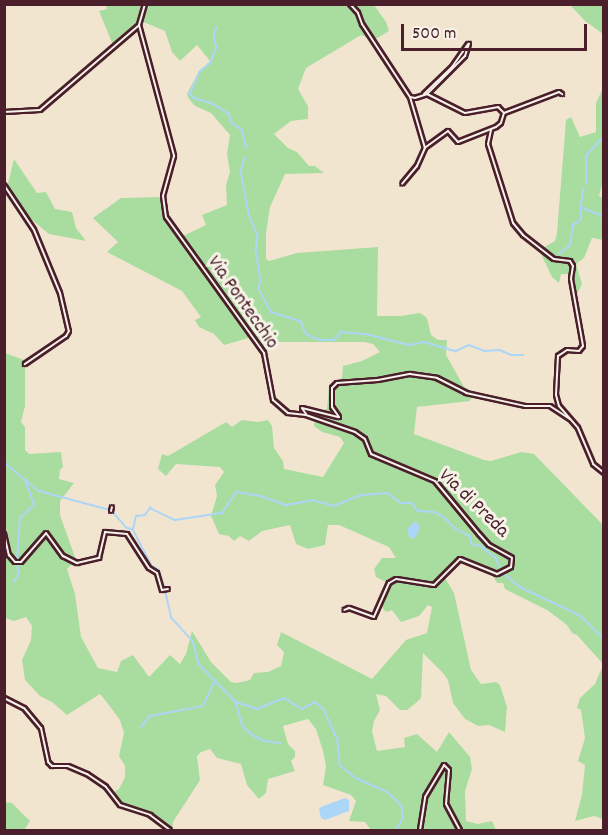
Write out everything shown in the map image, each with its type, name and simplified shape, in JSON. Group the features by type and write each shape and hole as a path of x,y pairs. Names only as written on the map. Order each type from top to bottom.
{"street":[{"path":"140,4 143,9"},
{"name":"Via Pontecchio","path":"145,4 139,25 173,147 172,167 163,196 168,224 264,353 273,400 288,412 306,415"},
{"path":"350,4 358,13 362,24 410,97 424,148"},
{"path":"4,112 40,110 139,25"},
{"path":"410,97 415,98 426,94 465,56 469,45 426,94"},
{"path":"504,113 559,92 562,94"},
{"path":"426,94 465,113 498,107 504,113"},
{"path":"402,184 417,166 424,148 448,131 458,142 491,130 501,123 504,113"},
{"path":"491,130 488,144 513,223 522,235 554,259 570,261 573,266 571,279 583,346 579,351 562,351 556,364 557,403 573,421 586,444 593,464 603,473"},
{"path":"4,185 34,230 60,292 69,331 66,336 25,364"},
{"name":"Via Pontecchio","path":"306,415 302,408 339,417 332,407 332,388 337,383 378,380 410,374 438,378 465,393 525,406 550,406 573,421"},
{"name":"Via di Preda","path":"306,415 355,432 365,439 371,454 435,481 484,540 510,555 511,567 502,572 491,573 465,559 460,560 434,585 401,578 389,583 374,617 349,608 344,610"},
{"path":"4,534 9,555 15,562 21,562 46,533 63,556 77,563 99,558 105,532 128,534 149,568 157,573 162,590 168,590"},
{"path":"4,698 24,708 41,728 48,762 52,766 68,766 87,774 105,787 120,805 150,815 170,831"},
{"path":"420,831 425,797 444,765 449,770 446,804 460,831"}],"green space":[{"path":"106,5 374,5 386,22 389,31 374,40 361,35 306,68 298,89 308,106 308,119 291,121 274,134 288,148 297,152 309,166 315,166 324,173 285,174 270,207 266,233 266,259 269,261 297,253 378,247 377,316 420,313 427,318 431,335 438,340 447,340 446,355 464,387 473,392 470,401 417,407 414,434 484,460 491,461 521,452 534,454 603,525 603,664 567,625 547,610 505,589 503,583 497,583 492,573 463,561 445,578 454,593 471,670 481,684 496,682 500,685 507,707 505,732 489,725 478,726 465,719 453,703 448,680 423,653 421,698 417,702 407,710 400,710 386,696 376,694 380,710 372,731 377,751 405,747 404,738 417,734 437,752 449,732 470,757 472,769 465,791 466,821 478,824 492,821 496,830 371,830 365,822 349,821 356,801 351,795 323,785 326,766 323,751 316,729 308,719 283,726 288,744 295,751 295,757 291,761 295,771 268,779 266,793 259,799 247,785 241,764 217,758 210,749 201,752 197,756 200,780 173,822 172,830 150,814 120,804 112,793 119,789 125,777 125,766 119,756 124,733 120,720 100,694 67,715 52,702 40,696 25,680 22,660 31,640 32,626 26,617 14,621 5,618 5,353 24,360 25,406 21,422 25,427 25,450 29,454 61,452 63,467 60,470 59,479 74,483 60,501 60,515 76,560 67,569 75,594 81,637 98,668 117,672 121,661 133,655 149,677 170,655 180,664 186,654 192,631 211,662 231,682 237,683 250,680 254,673 268,672 281,666 284,652 277,645 281,632 372,679 406,640 427,633 432,607 428,605 419,616 401,622 392,610 387,612 384,610 381,604 386,582 376,577 374,569 382,558 396,558 389,547 339,525 328,525 325,545 308,549 296,544 290,525 262,531 249,541 240,536 234,541 229,536 219,534 211,516 217,496 215,485 224,472 220,467 176,464 166,476 158,469 162,454 168,456 226,422 232,427 242,420 258,422 268,420 272,426 274,448 283,461 284,469 323,477 344,443 340,437 322,432 314,426 316,412 327,409 329,385 342,378 343,366 362,361 380,352 373,344 364,342 275,342 264,353 252,337 224,345 214,334 199,327 195,320 201,317 182,291 107,252 118,242 93,218 121,198 163,197 166,218 179,238 206,225 202,215 227,205 226,185 230,172 227,154 230,135 211,113 195,106 187,94 200,70 210,61 197,45 180,61 172,52 165,31 141,21 113,45 99,11 107,9"},
{"path":"570,5 603,5 603,34 585,21"},
{"path":"603,88 604,178 599,196 603,198 603,240 592,238 584,258 576,264 582,284 576,296 572,297 568,274 561,274 559,283 552,277 539,250 555,241 557,233 566,120 571,117 580,137 596,132 596,103"},
{"path":"14,159 37,193 46,192 55,209 72,212 76,228 86,241 49,234 25,214 8,184"},
{"path":"603,665 603,819 594,816 575,821 582,795 585,765 578,761 585,738 581,710 577,708 580,698 595,684"},
{"path":"5,802 12,803 30,821 24,830 5,830"}],"water":[{"path":"415,521 420,526 416,537 410,539 407,529"},
{"path":"345,798 349,800 349,811 325,820 321,818 319,809 321,807"}],"waterway":[{"path":"217,27 214,36 217,47 210,64 200,72 190,94 194,98 212,103 229,114 232,123 242,130 247,147"},
{"path":"586,184 586,156 604,136"},
{"path":"245,158 241,171 249,214 258,236 256,250 261,280 259,289 271,312 301,321 306,334 320,340 334,340 341,332 366,334 409,345 424,342 456,351 469,345 485,351 500,350 511,355 523,355"},
{"path":"584,188 581,207 604,217"},
{"path":"559,254 570,245 573,225 581,220 581,207"},
{"path":"4,462 39,491 110,510"},
{"path":"17,559 20,518 34,505 25,480"},
{"path":"133,529 136,516 145,515 150,508 175,520 222,513 236,492 261,496 286,505 313,500 334,506 361,495 388,493 401,503 412,503 418,511 435,512 446,519 456,529 470,536 472,544 481,546 496,558 503,573 520,587 581,616 604,639"},
{"path":"113,512 127,528 132,529"},
{"path":"133,529 152,566 159,570 165,587"},
{"path":"14,582 19,573 16,563"},
{"path":"166,593 172,618 193,641 199,664 236,702 257,709 284,698 302,709 315,702 324,709 338,741 340,765 356,778 389,793 402,806 403,819 397,830"},
{"path":"141,727 150,716 203,706 214,682"},
{"path":"236,702 243,726 251,734 264,741 281,743"}]}
